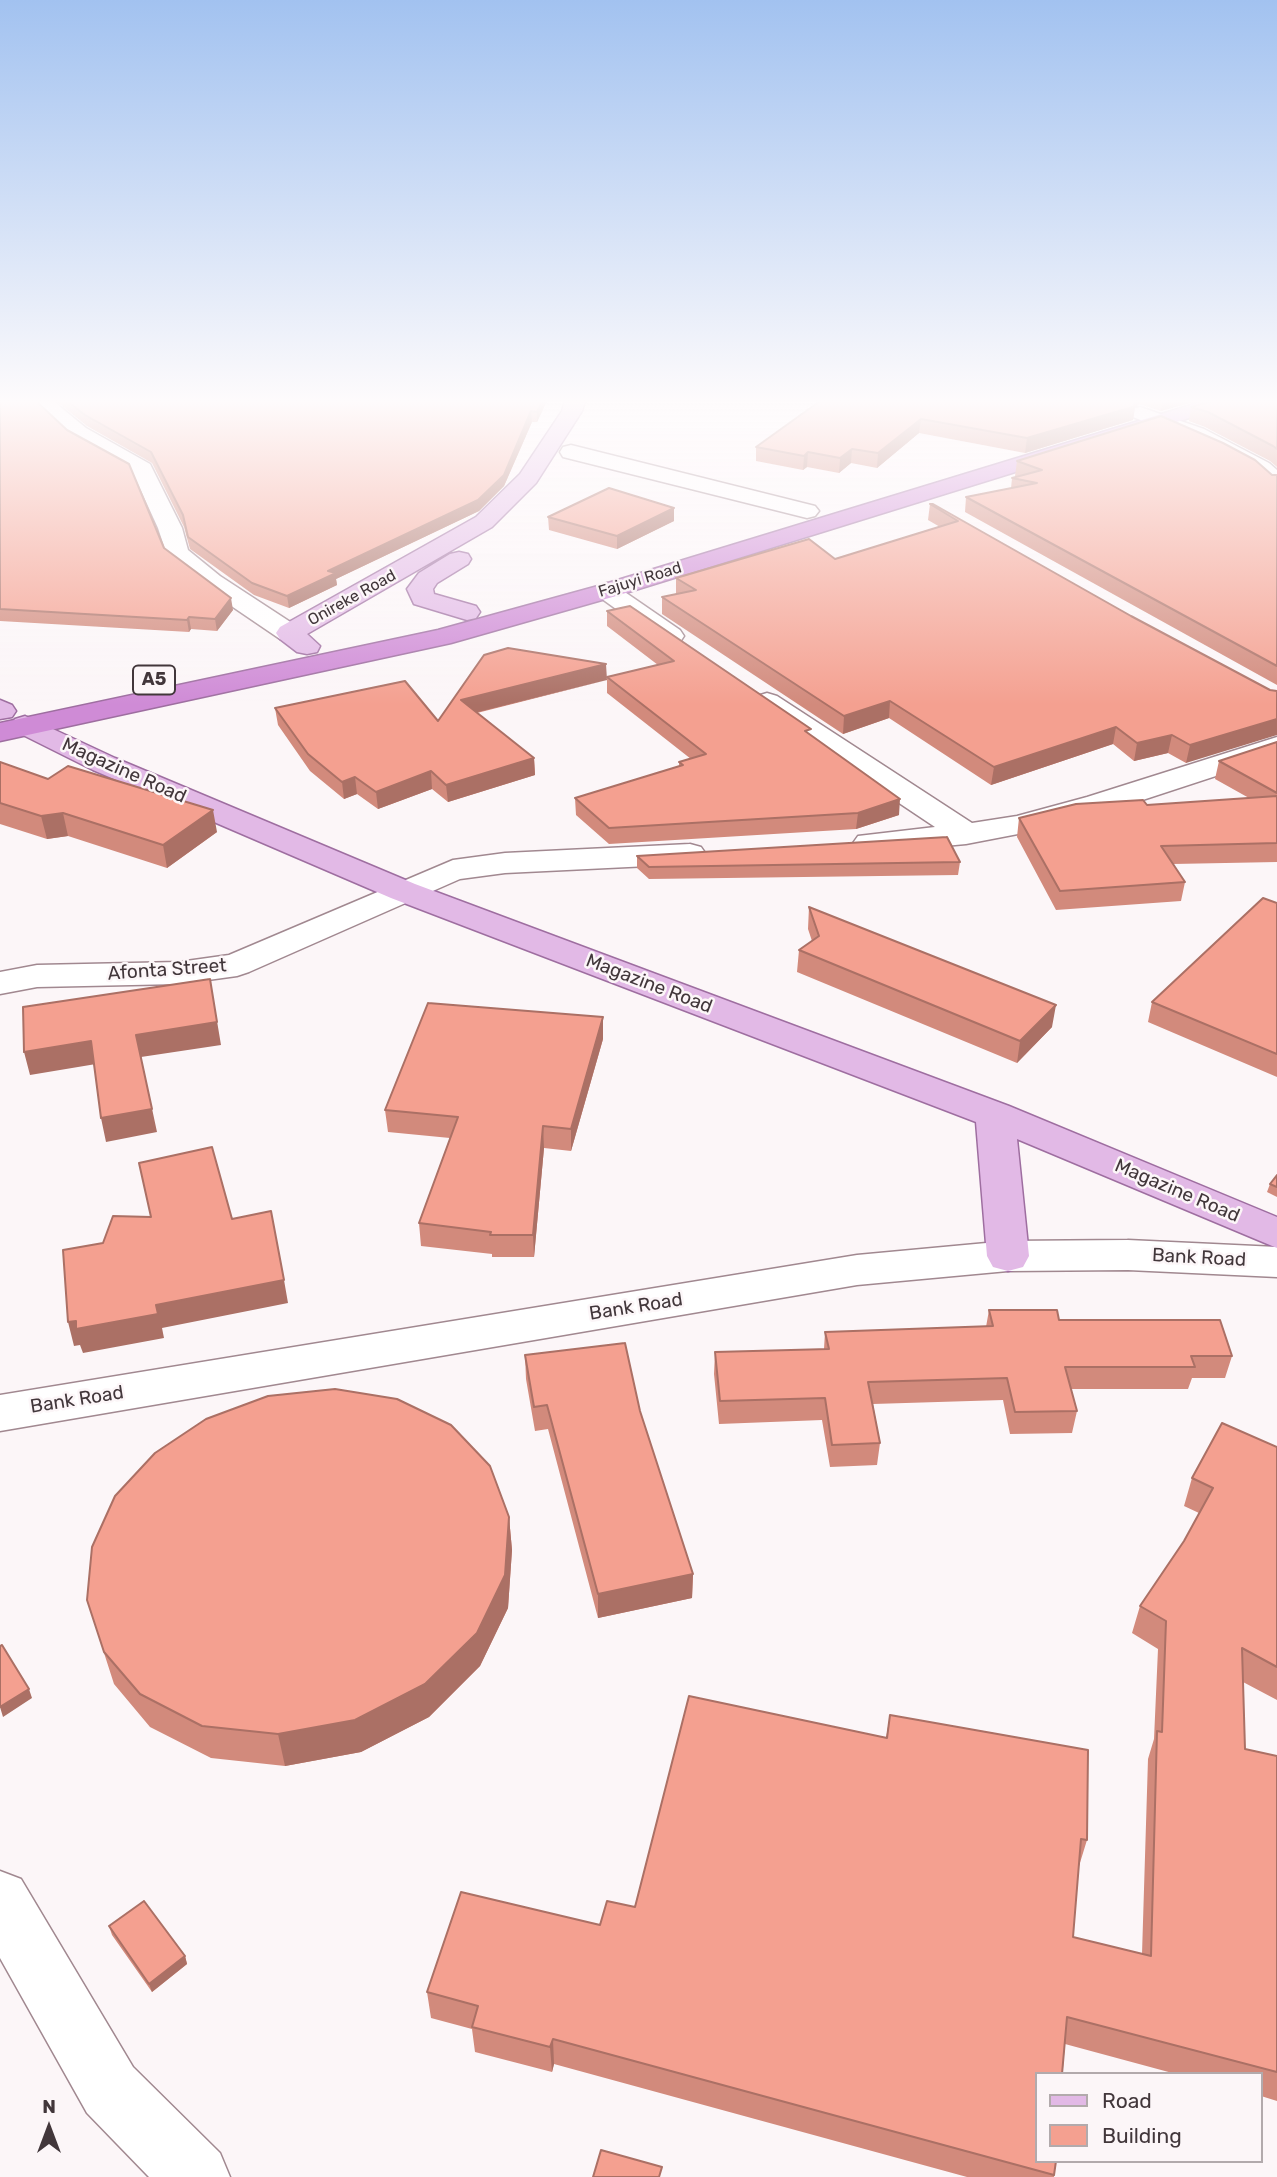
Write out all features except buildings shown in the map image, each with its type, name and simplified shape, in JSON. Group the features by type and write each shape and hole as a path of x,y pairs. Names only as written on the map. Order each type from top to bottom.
{"highway":[{"name":"Fajuyi Road","path":"296,649 520,601 840,503"},
{"name":"Fajuyi Road","path":"296,649 442,637 607,591 888,503"},
{"name":"A5","path":"5,718 202,690 296,649"}],"main road":[{"name":"Onireke Road","path":"296,649 484,522 503,503"},
{"name":"Onireke Road","path":"467,612 423,599 420,589 428,578 498,533 534,503"},
{"name":"Magazine Road","path":"5,718 104,764 403,891 995,1115 1277,1233"},
{"path":"995,1115 1008,1256"}],"street":[{"path":"158,503 170,527 177,553 296,649"},
{"path":"771,503 807,512"},
{"path":"925,503 945,514"},
{"path":"607,591 698,654"},
{"path":"744,686 966,834"},
{"path":"834,845 966,834 1018,825 1098,804 1277,746"},
{"name":"Afonta Street","path":"0,983 37,976 179,973 237,965 453,870 505,863 724,851"},
{"name":"Bank Road","path":"0,1413 857,1270 1008,1256 1129,1255 1277,1262"},
{"path":"0,1900 110,2090 195,2177"}]}
